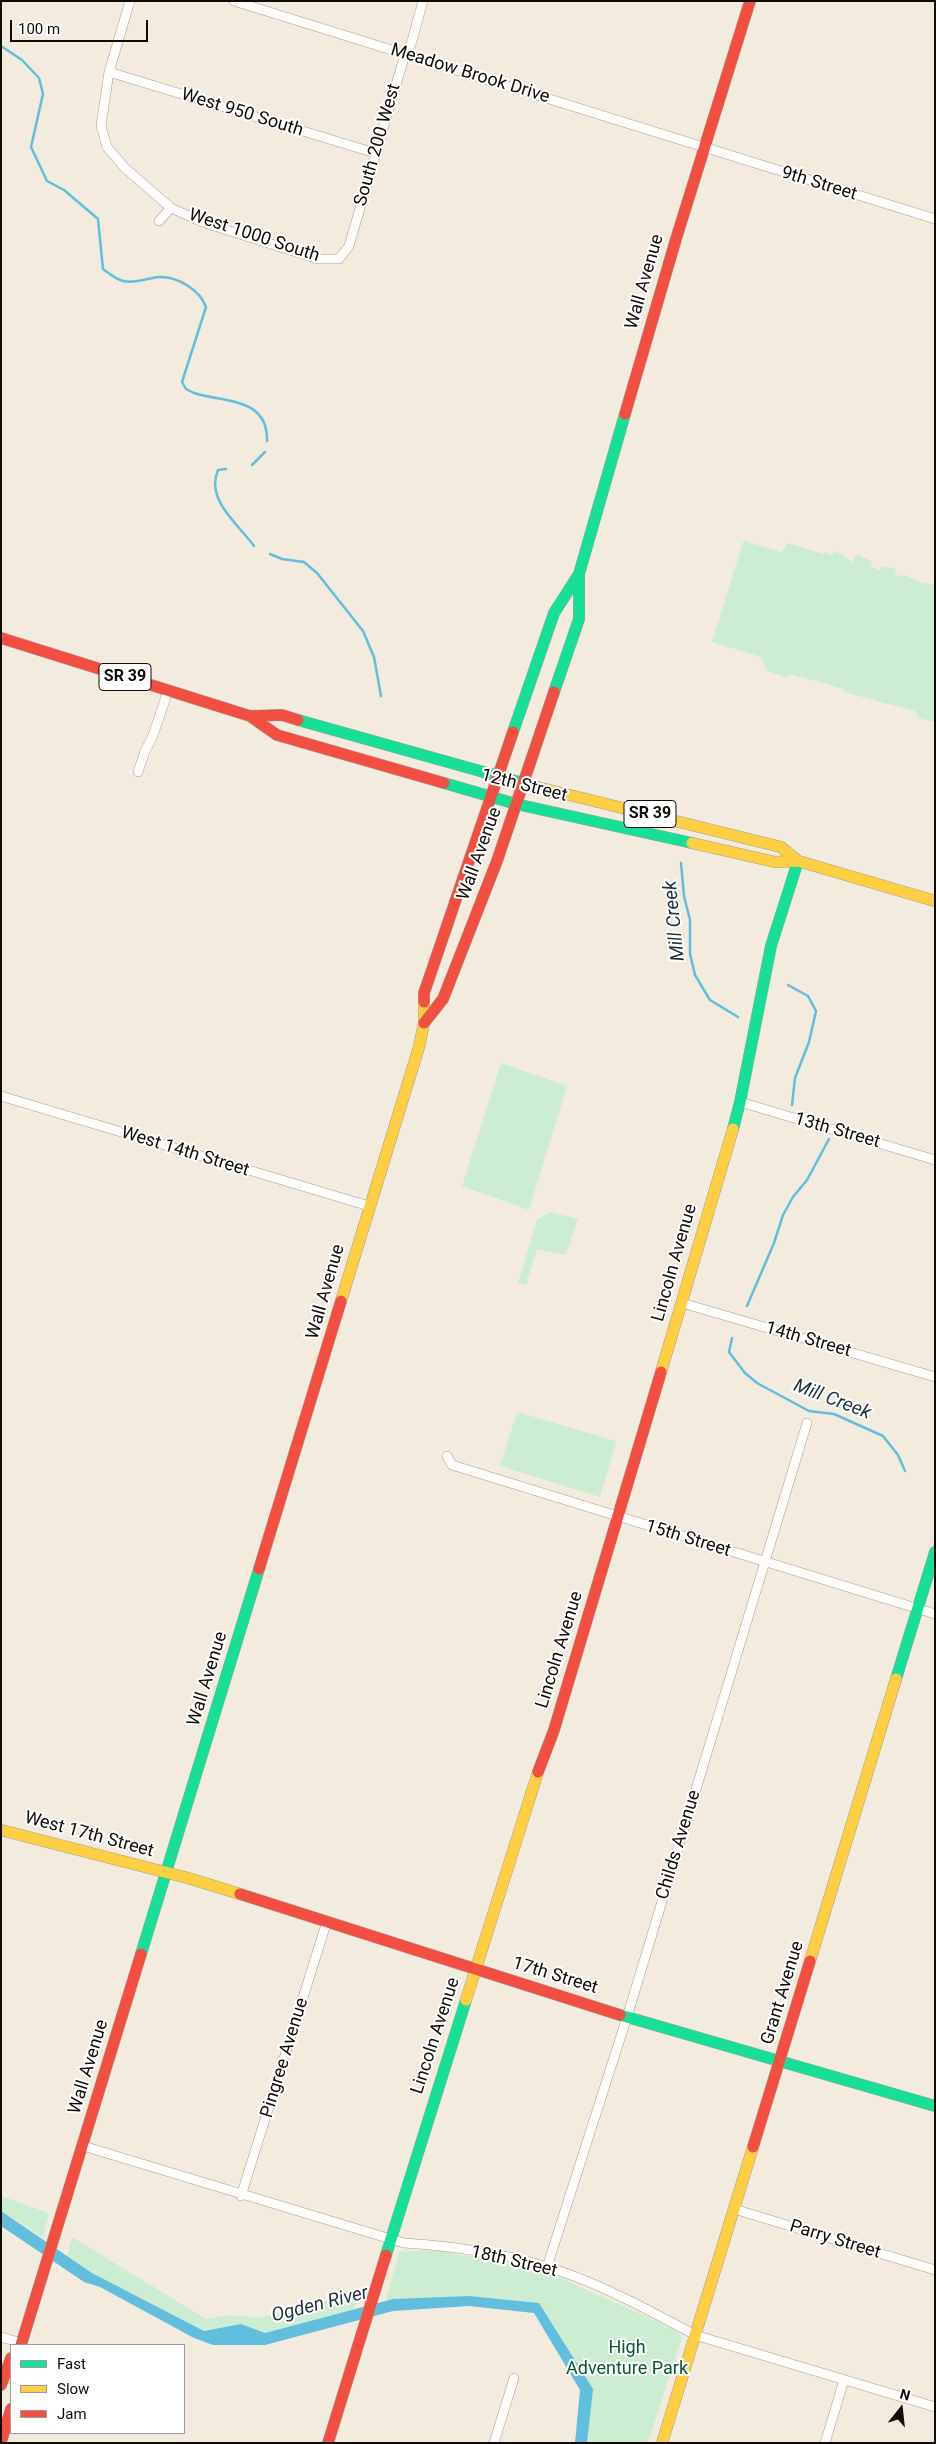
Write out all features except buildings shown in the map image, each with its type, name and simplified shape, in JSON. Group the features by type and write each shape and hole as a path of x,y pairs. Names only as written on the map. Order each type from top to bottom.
{"main road":[{"name":"Wall Avenue","path":"424,1023 443,1000 497,862 579,619 579,574 704,147 750,1"},
{"name":"Wall Avenue","path":"22,2344 331,1337 424,1023 424,993 554,613 579,574"},
{"name":"12th Street","path":"1,638 250,716 277,736 516,804 775,862 798,860"},
{"name":"12th Street","path":"250,716 282,715 524,783 781,847 798,860 935,901"},
{"name":"Lincoln Avenue","path":"328,2443 533,1783 554,1730 682,1303 740,1102 771,946 798,860"},
{"name":"Grant Avenue","path":"662,2443 935,1552"},
{"name":"West 17th Street","path":"1,1830 44,1839 167,1874"},
{"name":"17th Street","path":"167,1874 188,1878 327,1921 627,2017 780,2062 934,2104"},
{"path":"1,2385 10,2361"},
{"path":"1,2442 10,2412"}],"street":[{"path":"109,72 130,1"},
{"name":"Meadow Brook Drive","path":"234,1 253,4 405,54 704,147"},
{"name":"South 200 West","path":"339,259 349,246 405,54 412,44 423,1"},
{"name":"West 1000 South","path":"109,72 101,126 107,147 125,168 171,208 202,222 318,259 339,259"},
{"name":"West 950 South","path":"109,72 375,154"},
{"name":"9th Street","path":"704,147 935,219"},
{"name":"West 1000 South","path":"159,221 171,208"},
{"path":"138,772 168,690"},
{"name":"West 14th Street","path":"1,1096 369,1206"},
{"name":"13th Street","path":"740,1102 935,1160"},
{"name":"14th Street","path":"682,1303 935,1377"},
{"name":"Childs Avenue","path":"547,2267 627,2017 807,1423"},
{"name":"15th Street","path":"447,1456 452,1465 935,1614"},
{"name":"Pingree Avenue","path":"241,2196 327,1921"},
{"name":"18th Street","path":"83,2146 241,2196 404,2244 437,2245 547,2267 662,2317 695,2335 935,2408"},
{"name":"Parry Street","path":"734,2209 935,2270"},
{"path":"1,2337 22,2344"},
{"path":"494,2443 514,2378"},
{"path":"825,2443 844,2380"}],"green space":[{"path":"746,540 781,552 788,543 823,554 826,552 831,555 837,551 852,562 858,554 873,562 872,567 880,570 881,567 895,568 896,576 905,575 920,582 935,585 935,722 918,718 915,711 844,692 844,689 791,674 786,677 767,671 761,657 712,642 743,542"},
{"path":"501,1063 567,1086 529,1210 462,1186"},
{"path":"550,1212 578,1219 566,1255 537,1249 526,1285 518,1283 537,1220"},
{"path":"517,1412 616,1441 600,1497 500,1466"},
{"path":"1,2196 49,2213 43,2237 1,2211"},
{"path":"72,2237 206,2319 231,2315 259,2318 359,2292 354,2309 265,2333 241,2324 204,2331 92,2273 67,2255"},
{"name":"High Adventure Park","path":"437,2250 511,2264 554,2275 674,2329 682,2337 648,2443 587,2443 592,2389 539,2303 469,2296 386,2301 399,2252"}],"water":[{"name":"Ogden River","path":"1,2211 92,2273 204,2331 241,2324 265,2333 393,2299 469,2296 539,2303 593,2389 587,2443 575,2443 580,2390 534,2313 469,2306 393,2311 265,2345 213,2345 194,2338 100,2287 84,2282 1,2226"}],"waterway":[{"name":"Mill Creek","path":"1,46 22,60 39,78 43,94 31,147 47,181 64,190 98,219 103,269 117,279 128,282 166,277 187,285 199,295 206,307 182,382 186,389 194,393 231,401 253,409 260,416 265,427 267,441"},
{"name":"Mill Creek","path":"252,465 265,452"},
{"name":"Mill Creek","path":"226,469 218,470 215,481 216,492 220,502 233,521 254,546"},
{"name":"Mill Creek","path":"270,554 282,559 304,562 317,573 363,631 374,657 381,696"},
{"name":"Mill Creek","path":"681,863 684,896 690,920 690,954 695,975 710,1000 738,1017"},
{"name":"Mill Creek","path":"788,985 808,996 816,1011 809,1042 795,1078 792,1105"},
{"name":"Mill Creek","path":"747,1306 774,1243 783,1215 793,1197 807,1180 829,1139"},
{"name":"Mill Creek","path":"732,1338 729,1352 745,1373 757,1383 809,1411 834,1414 883,1436 898,1455 905,1471"}],"traffic: fast":[{"path":"554,692 579,619 579,574 625,414"},
{"path":"513,732 554,613 579,574"},
{"path":"298,720 537,787"},
{"path":"444,783 516,804 692,843"},
{"path":"733,1129 771,946 798,861"},
{"path":"896,1679 935,1552"},
{"path":"141,1954 259,1569"},
{"path":"386,2255 466,2000"},
{"path":"620,2015 935,2106"}],"traffic: slow":[{"path":"537,787 781,847 798,861"},
{"path":"692,843 775,862 798,861 935,901"},
{"path":"341,1301 419,1047 424,1023 424,1002"},
{"path":"661,1372 733,1129"},
{"path":"810,1961 896,1679"},
{"path":"466,2000 538,1772"},
{"path":"1,1830 188,1878 240,1894"},
{"path":"662,2443 753,2147"}],"traffic: jam":[{"path":"625,414 676,239 750,1"},
{"path":"1,638 250,716 282,715 298,720"},
{"path":"424,1023 443,999 497,861 554,692"},
{"path":"250,716 277,735 444,783"},
{"path":"424,1002 424,993 513,732"},
{"path":"259,1569 341,1301"},
{"path":"538,1772 554,1730 661,1372"},
{"path":"240,1894 620,2015"},
{"path":"21,2344 141,1954"},
{"path":"753,2147 810,1961"},
{"path":"328,2443 386,2255"},
{"path":"1,2385 10,2361"},
{"path":"1,2442 10,2412"}]}
